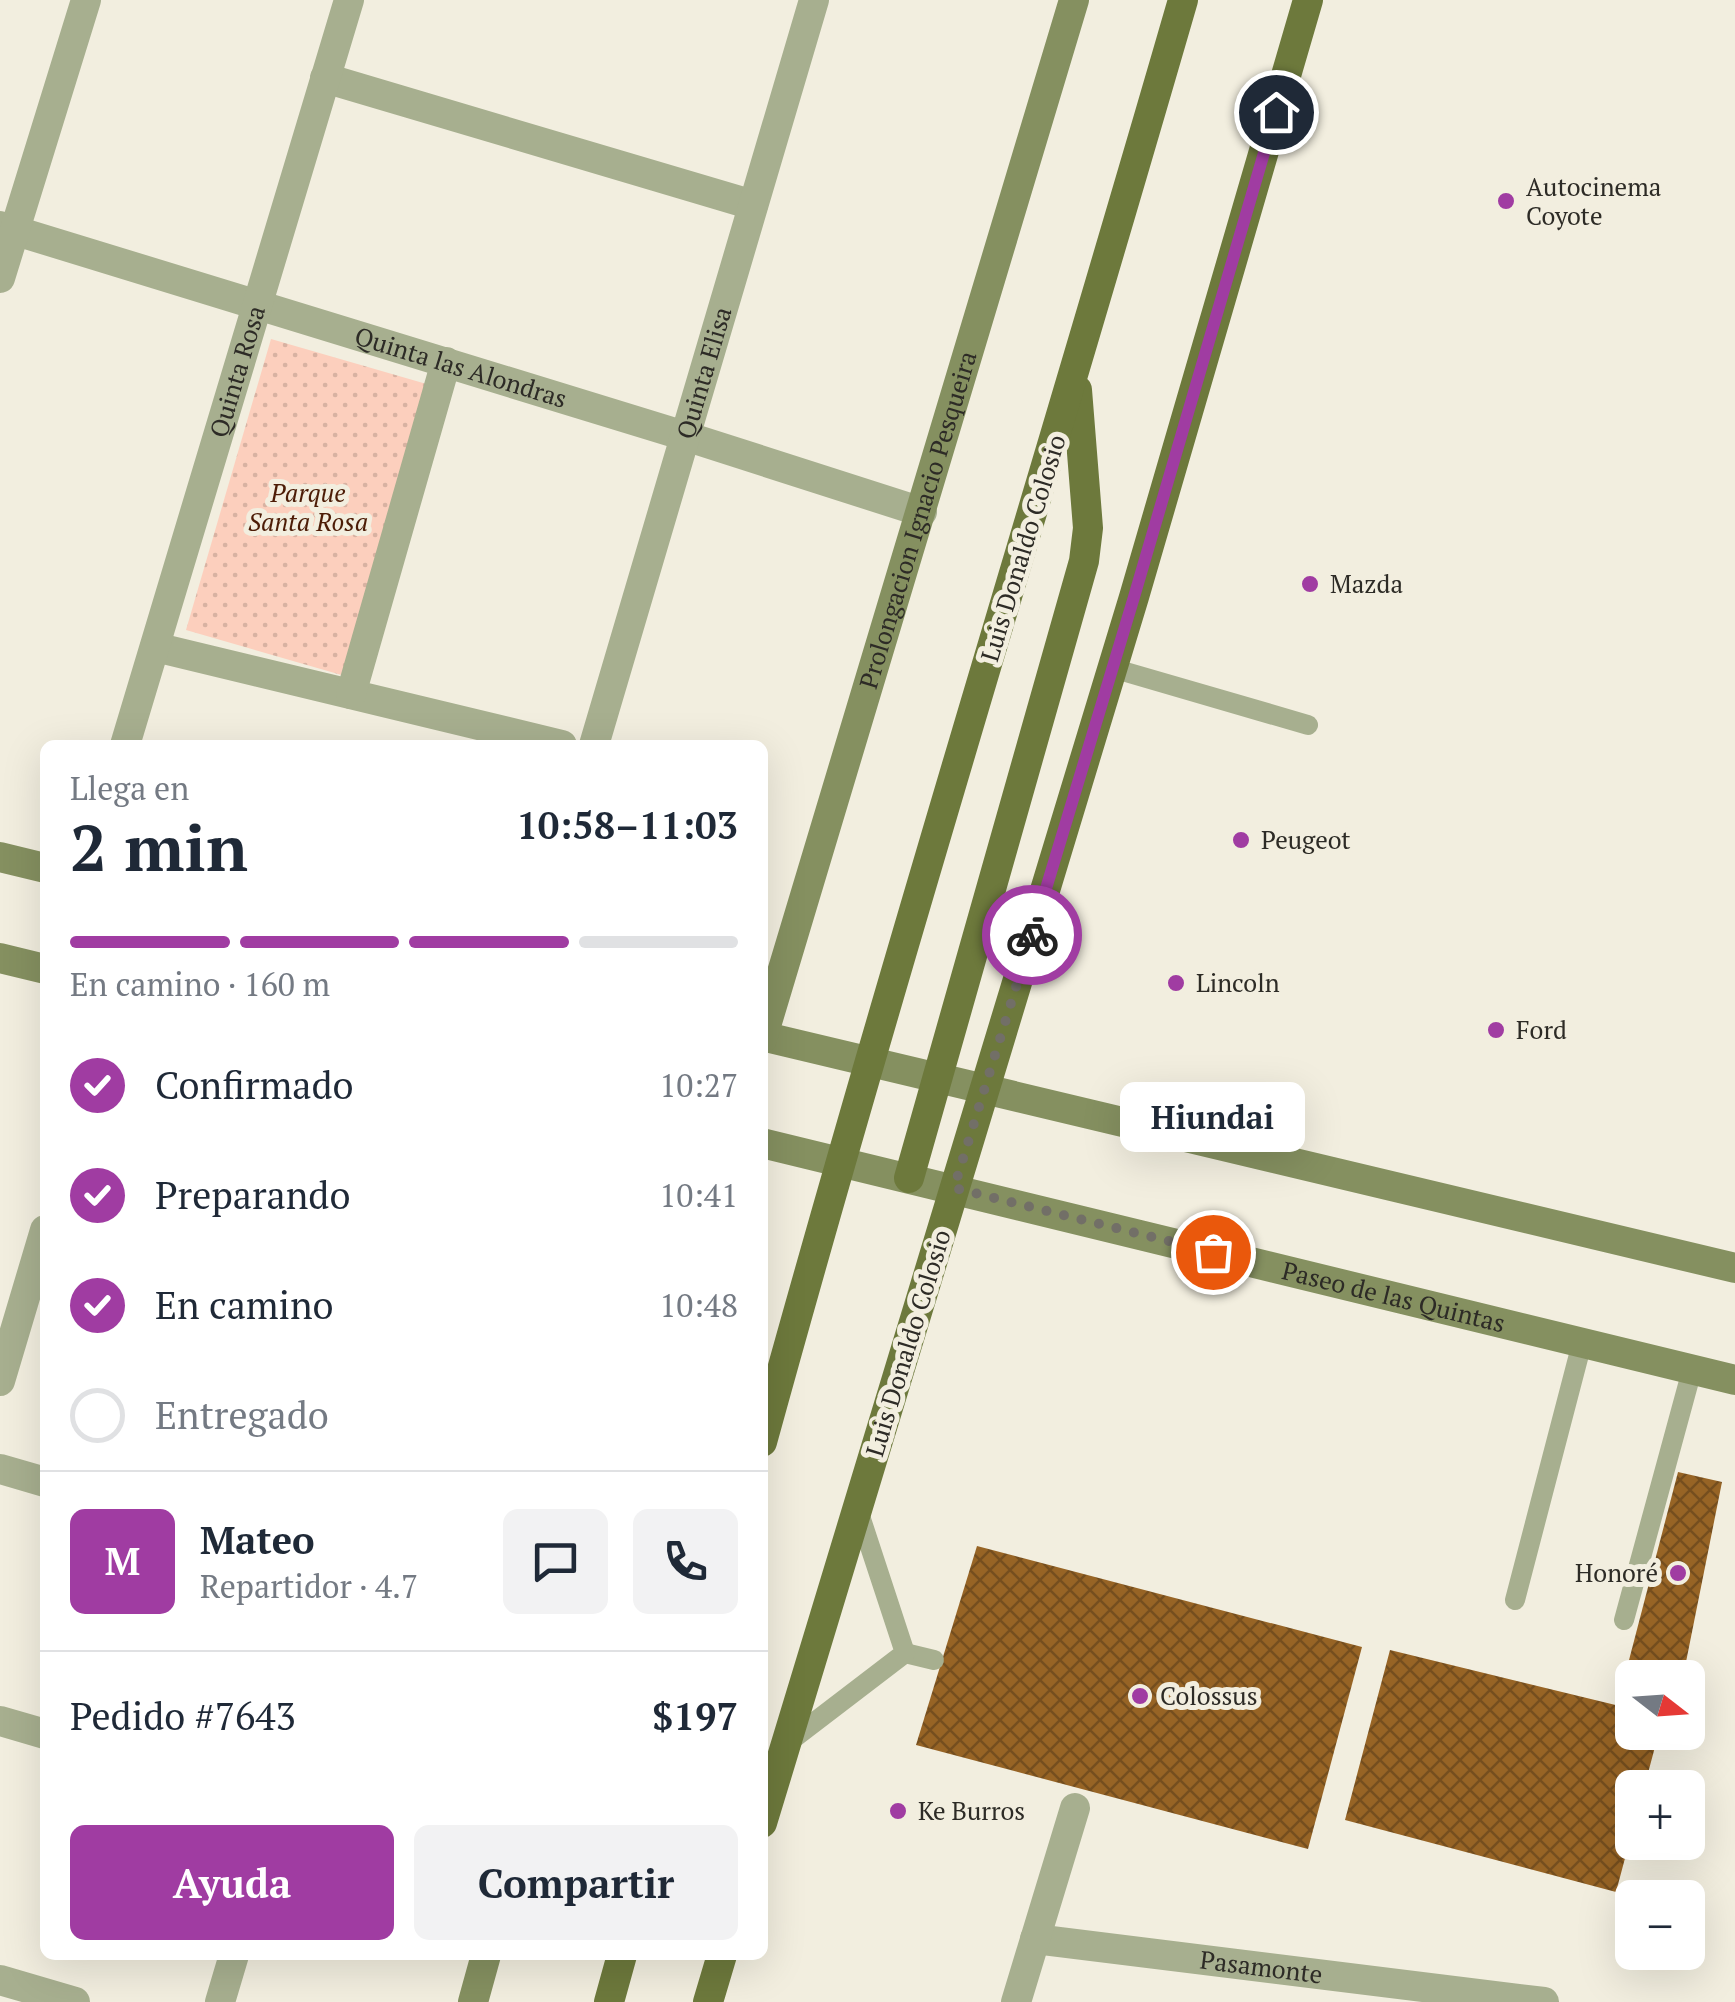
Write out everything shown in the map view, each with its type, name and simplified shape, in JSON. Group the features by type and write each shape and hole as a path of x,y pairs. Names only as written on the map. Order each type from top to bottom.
{"main road":[{"name":"Prolongacion Ignacio Pesqueira","path":"768,1020 1074,0"},
{"name":"Luis Donaldo Colosio","path":"768,1420 840,1161 1183,0"},
{"name":"Luis Donaldo Colosio","path":"768,1802 1112,668 1308,0"},
{"path":"909,1178 1084,561 1088,528 1076,372"},
{"path":"0,857 40,867"},
{"path":"0,958 40,968"},
{"path":"768,1038 1735,1268"},
{"name":"Paseo de las Quintas","path":"768,1143 1735,1380"},
{"path":"473,2002 485,1960"},
{"path":"608,2002 621,1960"},
{"path":"708,2002 721,1960"}],"street":[{"path":"0,278 8,228 86,0"},
{"name":"Quinta Rosa","path":"127,740 349,0"},
{"name":"Quinta Elisa","path":"595,740 814,0"},
{"path":"326,78 754,206"},
{"name":"Quinta las Alondras","path":"8,228 922,512"},
{"path":"351,694 446,362"},
{"path":"155,647 541,740"},
{"path":"0,1381 40,1247"},
{"path":"0,1469 40,1481"},
{"path":"0,1721 40,1733"},
{"path":"1016,2002 1075,1808"},
{"name":"Pasamonte","path":"1035,1940 1544,2002"},
{"path":"220,2002 233,1960"},
{"path":"0,1980 76,2002"}],"lane":[{"path":"1112,668 1308,725"},
{"path":"1515,1600 1582,1343"},
{"path":"1624,1620 1692,1370"},
{"path":"858,1508 905,1653"},
{"path":"905,1653 934,1660"},
{"path":"786,1744 905,1653"}],"green space":[{"name":"Parque Santa Rosa","path":"271,339 430,385 345,676 186,630"}],"building":[{"name":"Honoré","path":"1678,1472 1722,1482 1686,1660 1629,1660"},
{"name":"Colossus","path":"977,1546 1362,1647 1308,1849 916,1745"},
{"path":"1390,1650 1615,1705 1615,1750 1654,1750 1649,1770 1615,1770 1615,1860 1625,1860 1619,1880 1615,1880 1615,1892 1345,1820"}],"way so far":[{"path":"1032,935 954,1188 1213,1252"}],"place":[{"name":"Autocinema Coyote","path":"1506,201"},
{"name":"Mazda","path":"1310,584"},
{"name":"Peugeot","path":"1241,840"},
{"name":"Lincoln","path":"1176,983"},
{"name":"Ford","path":"1496,1030"},
{"name":"Hiundai","path":"1213,1252"},
{"name":"Honoré","path":"1678,1573"},
{"name":"Colossus","path":"1140,1696"},
{"name":"Ke Burros","path":"898,1811"}],"route":[{"path":"1032,935 1276,112"}]}
